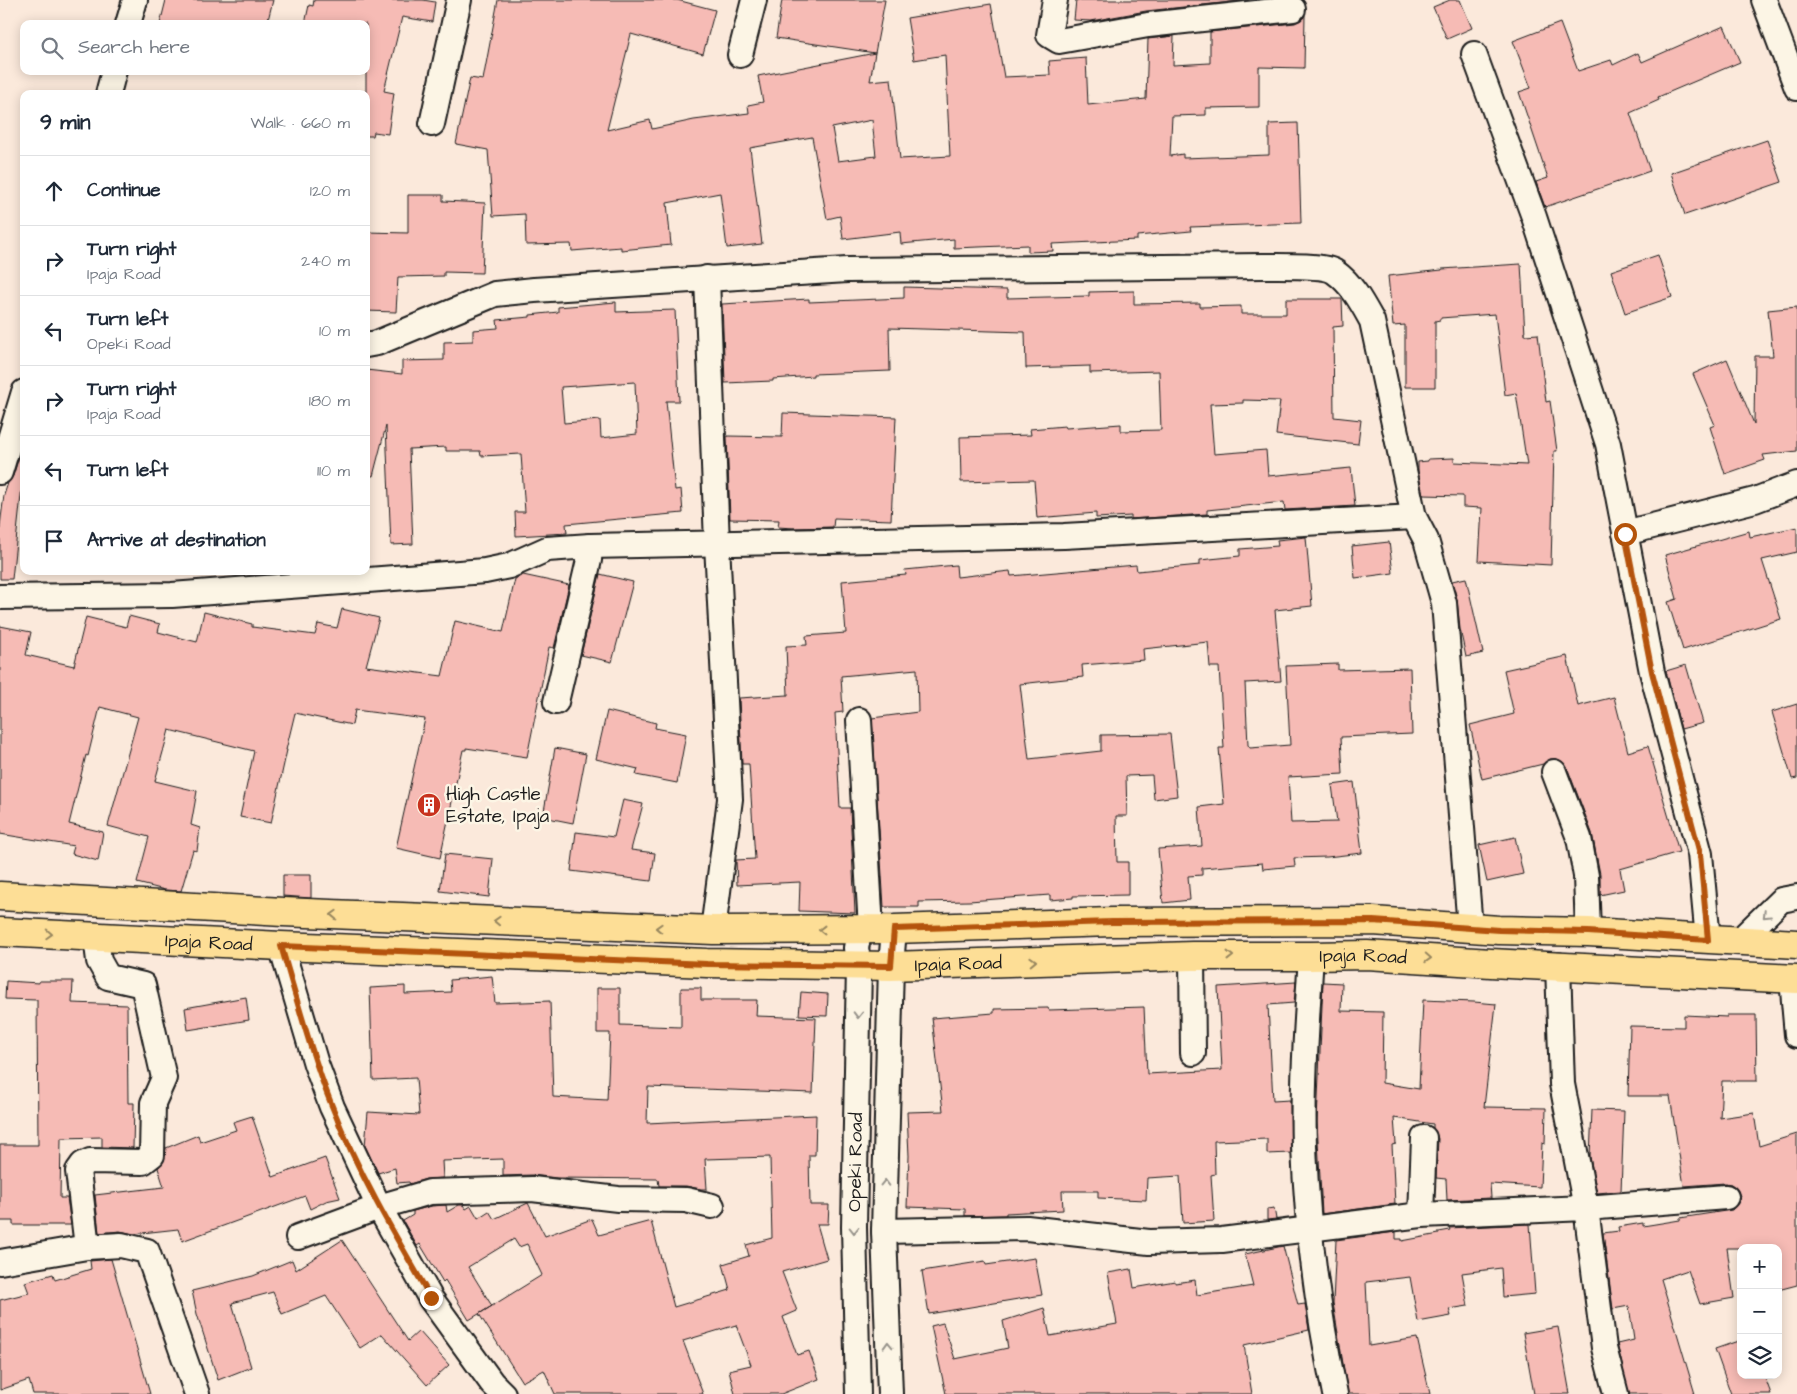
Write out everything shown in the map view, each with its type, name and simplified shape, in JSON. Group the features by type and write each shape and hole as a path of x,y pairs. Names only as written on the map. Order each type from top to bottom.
{"main road":[{"name":"Ipaja Road","path":"0,896 292,913 713,930 875,929 1112,922 1307,920 1373,921 1470,928 1588,932 1797,944"},
{"name":"Ipaja Road","path":"0,932 707,964 891,966 1192,956 1367,955 1795,979"},
{"path":"1736,976 1739,942"}],"street":[{"path":"129,20 135,0"},
{"path":"432,124 459,0"},
{"path":"740,55 754,0"},
{"path":"1055,0 1049,35 1059,41 1148,26 1293,9"},
{"path":"1764,0 1797,88"},
{"path":"1474,54 1534,217 1608,444 1652,672 1700,854 1708,940"},
{"path":"109,90 113,75"},
{"path":"370,344 495,294 534,290 707,278 867,270 1265,266 1334,270 1357,294 1372,321 1414,517 1426,540 1444,603 1470,928"},
{"path":"707,278 717,544 730,798 713,930"},
{"path":"0,472 20,405"},
{"path":"1625,534 1756,500 1797,484"},
{"path":"0,597 172,595 485,571 509,566 547,549 590,546 1064,536 1414,517"},
{"path":"556,702 589,560 590,546"},
{"path":"859,720 875,929"},
{"path":"1554,772 1579,838 1586,876 1588,932"},
{"path":"1739,942 1781,900 1797,897"},
{"name":"Opeki Road","path":"858,1394 854,1227 859,966 856,948 875,929 891,966 884,1230 890,1394"},
{"path":"87,1247 78,1171 83,1164 90,1161 143,1162 152,1155 154,1103 164,1078 142,985 108,977 99,961 96,937"},
{"path":"281,946 319,1072 332,1107 379,1207 431,1298 492,1383 503,1394"},
{"path":"1192,956 1193,1053"},
{"path":"1311,956 1304,1076 1304,1145 1308,1229 1324,1341 1335,1394"},
{"path":"1558,966 1562,1084 1586,1208 1604,1348 1616,1394"},
{"path":"1795,979 1797,1036"},
{"path":"1421,1215 1424,1138"},
{"path":"298,1237 379,1207 430,1192 532,1189 618,1199 686,1200 712,1206"},
{"path":"884,1230 1027,1228 1149,1242 1222,1240 1421,1215 1586,1208 1726,1196"},
{"path":"0,1262 87,1247 120,1245 147,1251 197,1394"}],"building":[{"path":"166,0 273,0 268,20 161,20"},
{"path":"314,0 423,0 435,2 432,22 402,17 384,91 394,93 388,134 374,132 373,136 370,136 370,90 366,90 366,75 370,75 370,20 306,20 309,5 313,6"},
{"path":"498,0 677,0 715,10 703,54 631,34 607,130 650,120 652,129 694,120 749,113 748,105 763,102 758,76 875,53 870,81 891,79 900,159 950,156 945,55 914,60 907,18 991,4 1004,77 1050,75 1049,61 1086,58 1088,105 1146,99 1148,39 1174,36 1173,65 1210,63 1210,32 1295,23 1305,15 1304,68 1259,67 1259,107 1206,108 1206,115 1172,116 1170,156 1183,154 1183,158 1269,155 1269,124 1298,123 1301,223 1190,227 1191,231 1137,236 1137,240 1052,244 1053,251 1028,252 1028,245 954,248 954,239 901,244 900,232 843,239 840,216 827,219 812,137 750,148 762,244 727,248 720,193 667,203 671,245 621,250 621,247 572,251 571,244 526,245 525,214 493,216 488,150 456,144 470,78 483,80","holes":["872,120 876,156 838,161 832,128"]},
{"path":"782,0 885,0 875,53 776,38"},
{"path":"1076,0 1249,0 1146,11 1091,21 1074,20"},
{"path":"1450,0 1460,0 1472,28 1447,39 1433,7"},
{"path":"1560,23 1578,71 1611,60 1613,65 1638,53 1642,62 1724,26 1740,62 1658,97 1659,100 1630,113 1650,171 1545,207 1536,182 1548,178 1519,92 1531,88 1513,41"},
{"path":"1767,140 1782,182 1685,215 1671,173"},
{"path":"408,195 443,195 443,201 485,203 482,273 444,272 444,276 398,277 396,312 370,311 370,232 408,233"},
{"path":"1658,255 1672,297 1625,313 1611,271"},
{"path":"1521,264 1525,335 1538,334 1546,402 1550,401 1557,451 1554,451 1551,565 1479,561 1482,508 1463,507 1463,496 1423,495 1418,462 1428,461 1428,459 1454,458 1454,462 1527,465 1516,393 1505,395 1495,314 1440,318 1440,320 1435,321 1435,387 1405,387 1405,325 1393,326 1388,276 1442,269"},
{"path":"904,287 1007,290 1007,298 1089,296 1089,292 1134,291 1134,304 1200,303 1200,307 1241,306 1241,314 1286,314 1286,299 1342,299 1343,326 1333,327 1334,417 1361,420 1358,444 1276,435 1280,401 1243,400 1243,403 1210,404 1214,454 1266,450 1268,476 1351,468 1355,506 1285,510 1284,502 1207,510 1207,514 1131,519 1131,516 1096,518 1096,513 1037,518 1034,480 961,482 960,437 1031,435 1030,429 1121,424 1121,431 1161,430 1159,371 1090,373 1090,366 1026,368 1025,332 889,328 890,371 813,374 813,376 773,379 773,381 725,383 722,304 809,299 809,302 904,298"},
{"path":"616,302 616,312 675,310 679,401 666,401 675,490 681,489 683,513 566,524 567,533 516,536 515,512 525,512 521,454 481,456 480,451 446,451 446,447 409,449 413,544 391,545 386,426 373,476 370,476 370,370 402,374 402,361 444,360 444,342 473,341 473,330 498,328 497,320 558,312 558,307","holes":["635,382 637,434 601,438 600,420 564,423 561,387"]},
{"path":"1797,307 1797,451 1763,455 1765,460 1725,474 1710,427 1715,425 1693,374 1727,359 1754,424 1755,356 1773,356 1768,310"},
{"path":"783,413 896,417 891,520 834,518 833,527 793,528 778,527 779,520 730,519 727,436 782,437"},
{"path":"20,454 20,505 12,579 0,579 0,526 4,495 8,483 13,476"},
{"path":"1797,527 1797,552 1762,560 1781,619 1683,650 1668,602 1677,599 1665,555 1749,531 1750,537"},
{"path":"1306,537 1312,606 1275,610 1281,681 1245,683 1248,745 1250,748 1290,745 1286,666 1338,664 1338,670 1410,668 1412,734 1341,737 1343,774 1288,777 1291,823 1337,822 1332,785 1354,782 1362,853 1294,858 1295,866 1263,869 1262,863 1202,868 1202,875 1188,876 1190,900 1163,903 1158,849 1202,846 1199,807 1224,804 1219,748 1224,748 1219,667 1210,667 1208,642 1143,649 1144,660 1082,665 1083,677 1020,684 1029,759 1101,751 1101,735 1170,734 1177,796 1154,799 1152,775 1126,776 1127,816 1116,816 1117,862 1128,862 1128,895 1073,896 1073,898 1050,900 1050,895 969,901 919,902 919,907 884,907 872,718 918,712 917,669 841,676 843,712 835,713 840,808 850,808 855,913 799,911 800,882 737,885 736,860 755,859 749,764 742,764 739,698 788,695 786,646 807,645 806,636 846,633 842,581 906,575 905,570 956,565 957,577 1010,571 1011,576 1136,565 1137,571 1200,565 1200,560 1240,556 1240,549 1278,546 1277,540"},
{"path":"1389,542 1393,573 1355,578 1352,546"},
{"path":"600,574 633,582 612,662 581,655"},
{"path":"523,575 569,585 554,648 549,647 527,757 466,748 466,750 463,750 440,858 396,848 425,719 355,710 352,725 295,713 271,823 240,817 254,751 169,730 155,781 197,791 191,825 200,828 197,851 193,850 181,891 165,890 137,883 149,837 108,826 138,717 100,707 88,756 86,755 69,824 103,832 98,861 72,854 74,846 0,834 0,626 31,632 26,655 74,666 86,617 126,627 129,616 160,624 158,632 197,642 204,612 252,624 252,627 315,635 318,624 337,628 342,609 379,618 366,666 442,676 455,621 503,632 515,579"},
{"path":"1466,578 1483,653 1466,657 1460,629 1457,599 1452,581"},
{"path":"1567,656 1578,706 1614,697 1628,752 1648,746 1679,852 1620,869 1624,890 1600,895 1600,874 1592,833 1567,767 1557,759 1550,759 1543,764 1482,779 1470,725 1514,714 1504,670"},
{"path":"1686,665 1703,723 1681,729 1666,671"},
{"path":"1797,704 1797,778 1792,779 1772,712"},
{"path":"607,711 656,723 655,728 686,734 677,783 636,775 638,769 596,759"},
{"path":"555,748 586,754 573,823 543,817"},
{"path":"623,800 643,804 631,850 655,853 651,881 571,871 576,832 614,837"},
{"path":"1515,837 1523,874 1487,882 1479,845"},
{"path":"445,854 493,859 489,897 440,891"},
{"path":"283,875 311,875 311,898 283,896"},
{"path":"492,976 495,1003 550,1001 553,1097 607,1100 610,1033 597,1033 597,988 620,988 620,1025 681,1027 681,988 701,988 701,1000 757,1000 756,1016 816,1018 813,1093 648,1087 647,1123 816,1115 815,1155 809,1155 810,1205 829,1205 828,1224 817,1224 827,1259 782,1272 797,1311 783,1317 797,1355 809,1351 819,1379 781,1394 735,1394 729,1370 751,1365 736,1325 683,1341 703,1394 555,1394 544,1370 522,1382 479,1314 487,1309 469,1320 445,1280 443,1282 420,1244 417,1246 403,1221 413,1215 413,1211 432,1206 446,1205 447,1212 459,1205 463,1205 466,1209 471,1206 478,1218 489,1211 494,1219 528,1203 545,1236 592,1219 599,1235 651,1221 674,1307 730,1290 723,1264 749,1256 746,1245 772,1238 770,1157 705,1159 707,1189 686,1186 659,1186 658,1179 557,1178 532,1175 503,1176 503,1159 442,1161 443,1178 426,1179 410,1184 409,1182 397,1183 395,1168 378,1173 365,1146 368,1112 419,1115 416,1078 373,1080 370,988 405,986 405,994 451,992 450,980","holes":["514,1239 519,1247 527,1244 542,1275 492,1306 468,1267"]},
{"path":"6,981 39,983 39,981 73,981 72,1003 127,1005 128,1103 134,1103 133,1148 102,1147 102,1137 61,1138 60,1198 67,1198 71,1225 13,1225 13,1221 0,1221 0,1145 38,1145 37,1000 5,999"},
{"path":"1296,982 1294,1003 1268,1005 1273,1101 1290,1100 1291,1153 1267,1154 1267,1139 1214,1141 1215,1174 1211,1175 1214,1221 1183,1223 1180,1176 1147,1178 1146,1200 1098,1198 1098,1191 1062,1191 1063,1210 1006,1213 1006,1215 965,1216 965,1209 907,1207 909,1156 907,1112 943,1111 932,1018 994,1013 994,1009 1048,1008 1049,1010 1144,1007 1147,1074 1222,1070 1218,987"},
{"path":"1323,982 1342,983 1341,1011 1383,1012 1382,1083 1419,1089 1423,1000 1496,1004 1484,1107 1546,1108 1545,1144 1542,1143 1540,1187 1490,1184 1491,1198 1447,1200 1446,1179 1436,1178 1438,1139 1433,1124 1394,1118 1396,1144 1392,1145 1395,1204 1322,1214 1317,1122"},
{"path":"801,992 828,994 827,1016 799,1015"},
{"path":"246,997 249,1020 188,1030 185,1008"},
{"path":"1684,1015 1727,1017 1727,1015 1756,1015 1757,1081 1722,1081 1720,1118 1754,1113 1759,1146 1797,1134 1797,1285 1782,1289 1782,1244 1737,1244 1737,1248 1727,1248 1734,1298 1700,1304 1688,1270 1661,1279 1695,1394 1629,1394 1617,1344 1634,1340 1629,1306 1613,1309 1603,1233 1619,1231 1618,1227 1643,1223 1643,1226 1732,1210 1738,1203 1740,1196 1737,1189 1731,1184 1684,1186 1670,1096 1628,1096 1630,1026 1684,1027"},
{"path":"1592,1110 1624,1111 1621,1191 1597,1193 1590,1157"},
{"path":"252,1116 273,1177 325,1158 340,1198 326,1201 310,1209 305,1196 182,1241 178,1229 133,1234 120,1231 99,1233 95,1195 164,1187 158,1168 164,1161 166,1148 198,1135 200,1142 236,1130 233,1122"},
{"path":"1274,1208 1276,1219 1267,1220 1267,1209"},
{"path":"1530,1224 1535,1294 1503,1297 1501,1268 1462,1273 1468,1306 1449,1309 1451,1316 1418,1322 1410,1277 1366,1282 1369,1346 1417,1338 1430,1394 1348,1394 1333,1303 1336,1240 1396,1232 1396,1239 1402,1239 1402,1241 1439,1234 1439,1232 1450,1230 1449,1228"},
{"path":"342,1240 408,1341 419,1331 449,1365 427,1385 382,1334 360,1348 326,1296 282,1314 273,1292 232,1303 251,1367 218,1380 197,1314 192,1291 253,1276 292,1260 296,1270"},
{"path":"1283,1246 1298,1305 1305,1304 1309,1330 1244,1345 1252,1394 946,1394 931,1326 943,1323 955,1359 1008,1348 1003,1321 1044,1308 1050,1336 1117,1324 1108,1273 1131,1269 1134,1288 1175,1281 1175,1283 1195,1280 1197,1295 1253,1286 1245,1254"},
{"path":"1035,1258 1042,1295 929,1314 922,1271 985,1261 986,1265"},
{"path":"111,1259 150,1394 33,1394 29,1380 0,1390 0,1300 29,1293 25,1282 53,1274 55,1280 91,1269 90,1261"},
{"path":"1558,1327 1570,1394 1534,1394 1523,1333"},
{"path":"1737,1341 1737,1379 1765,1379 1771,1394 1731,1394 1715,1349"}],"place":[{"name":"High Castle Estate, Ipaja","path":"429,805"}],"route":[{"path":"431,1298 379,1207 332,1107 316,1064 281,946 707,964 891,966 894,929 1112,922 1373,921 1499,930 1588,932 1708,940 1700,854 1652,672 1625,534"}]}
